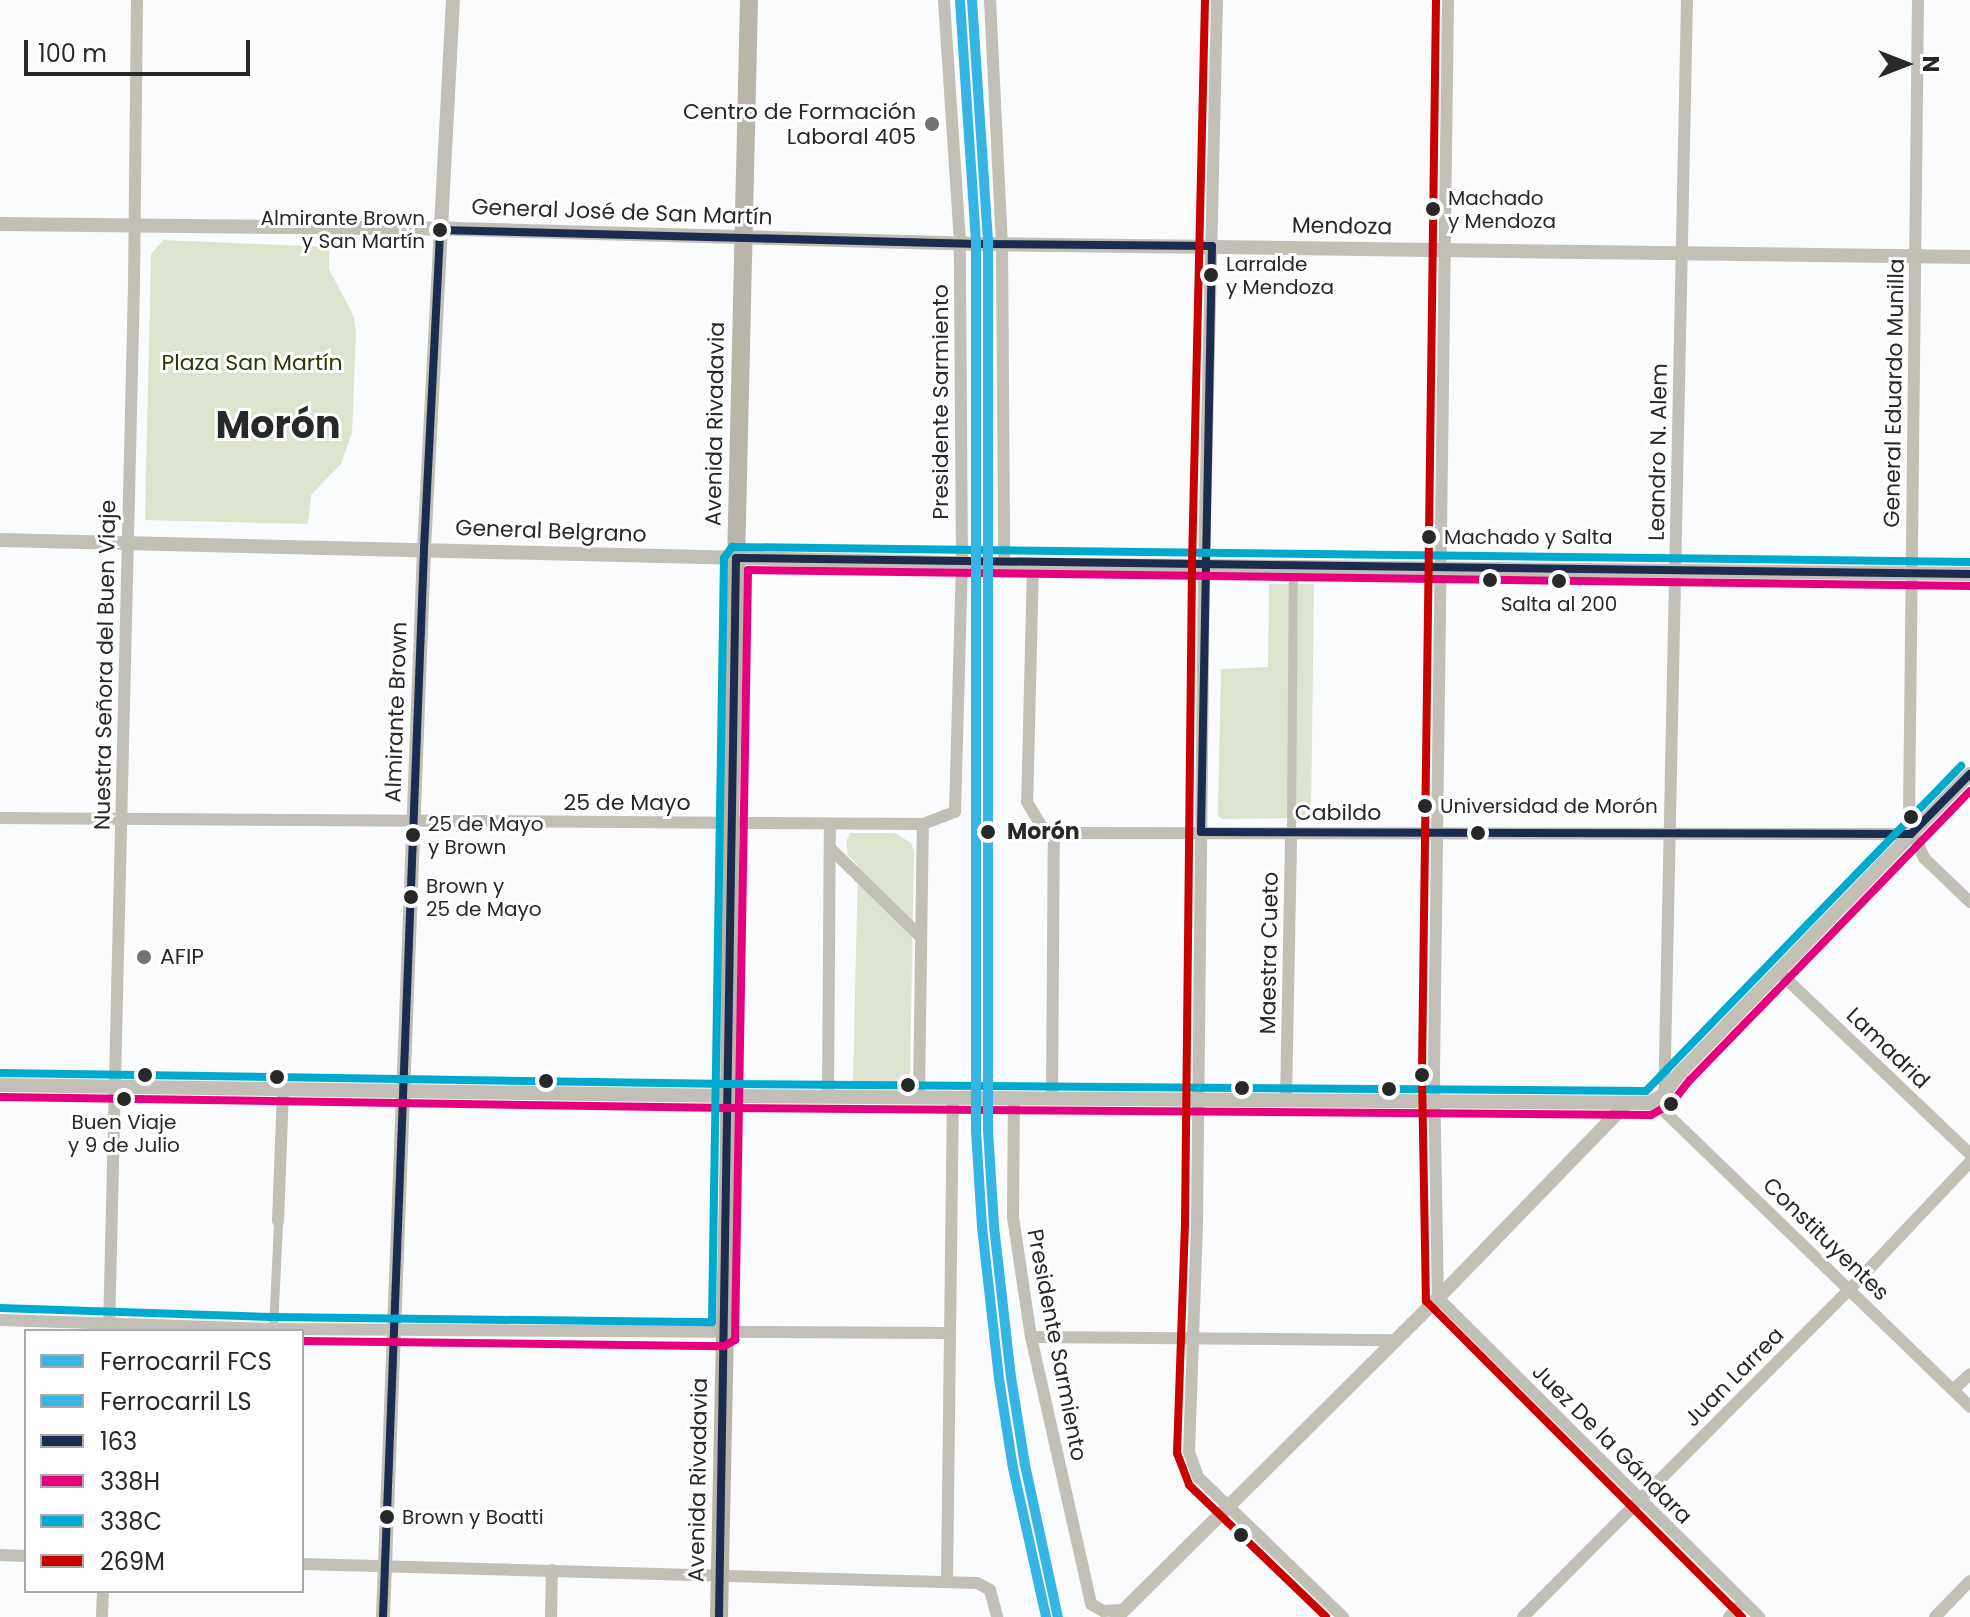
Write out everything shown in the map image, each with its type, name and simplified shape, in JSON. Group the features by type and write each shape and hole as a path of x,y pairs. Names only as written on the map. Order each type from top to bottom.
{"main road":[{"name":"Avenida Rivadavia","path":"719,1617 729,1096 730,824 749,0"}],"street":[{"name":"Nuestra Señora del Buen Viaje","path":"109,1327 135,228 137,0"},
{"name":"Almirante Brown","path":"383,1617 424,549 453,0"},
{"name":"Presidente Sarmiento","path":"944,0 960,242 962,563 958,804"},
{"path":"990,0 1002,244 1004,564"},
{"path":"1217,0 1189,1452 1192,1466 1228,1506 1343,1617"},
{"path":"1438,1298 1434,1101 1448,0"},
{"name":"Leandro N. Alem","path":"1662,1096 1671,833 1687,0"},
{"name":"General Eduardo Munilla","path":"1911,834 1918,0"},
{"name":"General José de San Martín","path":"0,224 440,230 1002,244"},
{"name":"Mendoza","path":"1002,244 1970,257"},
{"name":"General Belgrano","path":"0,540 1004,564 1970,574"},
{"path":"1033,564 1027,802 1042,827 1054,833 1052,1098"},
{"name":"Maestra Cueto","path":"1286,1100 1293,568"},
{"path":"0,1085 729,1096 1649,1103 1662,1096 1681,1072 1970,774"},
{"name":"25 de Mayo","path":"0,818 923,824 949,817 958,804"},
{"path":"828,1095 830,824"},
{"path":"919,1097 923,824"},
{"name":"Cabildo","path":"1054,833 1911,834"},
{"path":"1911,834 1924,858 1970,902"},
{"path":"830,848 921,937"},
{"name":"Lamadrid","path":"1779,972 1970,1154"},
{"path":"0,1320 109,1327 273,1329 283,1088"},
{"name":"Constituyentes","path":"1662,1096 1666,1113 1970,1407"},
{"path":"947,1582 953,1097"},
{"name":"Presidente Sarmiento","path":"1014,1098 1013,1217 1031,1337 1089,1597 1095,1609 1122,1614"},
{"path":"1122,1614 1392,1340 1438,1298 1626,1104"},
{"name":"Juan Larrea","path":"1523,1617 1849,1290 1970,1162"},
{"name":"Juez De la Gándara","path":"1438,1298 1759,1617"},
{"path":"304,1330 950,1333"},
{"path":"1031,1337 1392,1340"},
{"path":"1953,1390 1970,1374"},
{"path":"0,1555 24,1556"},
{"path":"304,1564 977,1583 990,1590 997,1617"},
{"path":"551,1617 552,1570"},
{"path":"1935,1617 1970,1581"},
{"path":"102,1617 103,1593"},
{"path":"1729,1617 1743,1602"}],"green space":[{"name":"Plaza San Martín","path":"163,240 329,247 329,269 354,317 356,333 352,433 341,464 311,495 308,524 145,520 151,254"},
{"path":"1269,584 1314,584 1311,818 1222,819 1218,816 1221,669 1268,667"},
{"path":"850,833 895,833 911,843 914,851 910,1079 894,1088 884,1082 853,1081 858,866 848,855 846,842"}],"rail line":[{"name":"FCS","path":"972,0 988,244 988,1130 994,1226 1011,1377 1025,1465 1058,1617"},
{"name":"LS","path":"960,1 976,244 976,1131 982,1227 999,1379 1013,1468 1046,1617"}],"transit line":[{"name":"269M","path":"1205,0 1192,566 1185,1224 1177,1453 1189,1485 1326,1617"},
{"name":"269M","path":"1436,0 1422,1075 1426,1301 1742,1617"},
{"name":"163","path":"383,1617 424,549 440,230 978,244 1212,246 1201,832 1911,834 1970,774"},
{"name":"338C","path":"0,1308 273,1317 712,1322 724,558 732,547 1970,562"},
{"name":"163","path":"719,1617 736,558 1970,574"},
{"name":"338H","path":"304,1341 724,1346 735,1340 748,570 1970,586"},
{"name":"338C","path":"0,1073 729,1084 1646,1091 1961,766"},
{"name":"338H","path":"0,1097 729,1108 1651,1115 1671,1104 1690,1080 1970,791"}],"place":[{"name":"Centro de Formación Laboral 405","path":"932,124"},
{"name":"Machado y Mendoza","path":"1433,209"},
{"name":"Almirante Brown y San Martín","path":"440,230"},
{"name":"Larralde y Mendoza","path":"1211,275"},
{"name":"Machado y Salta","path":"1429,537"},
{"name":"Salta al 200","path":"1559,581"},
{"name":"Universidad de Morón","path":"1425,806"},
{"name":"Morón","path":"988,832"},
{"name":"25 de Mayo y Brown","path":"413,835"},
{"name":"Brown y 25 de Mayo","path":"411,897"},
{"name":"AFIP","path":"144,957"},
{"name":"Buen Viaje y 9 de Julio","path":"124,1099"},
{"name":"Brown y Boatti","path":"387,1517"}],"district":[{"name":"Morón","path":"278,425"}]}
